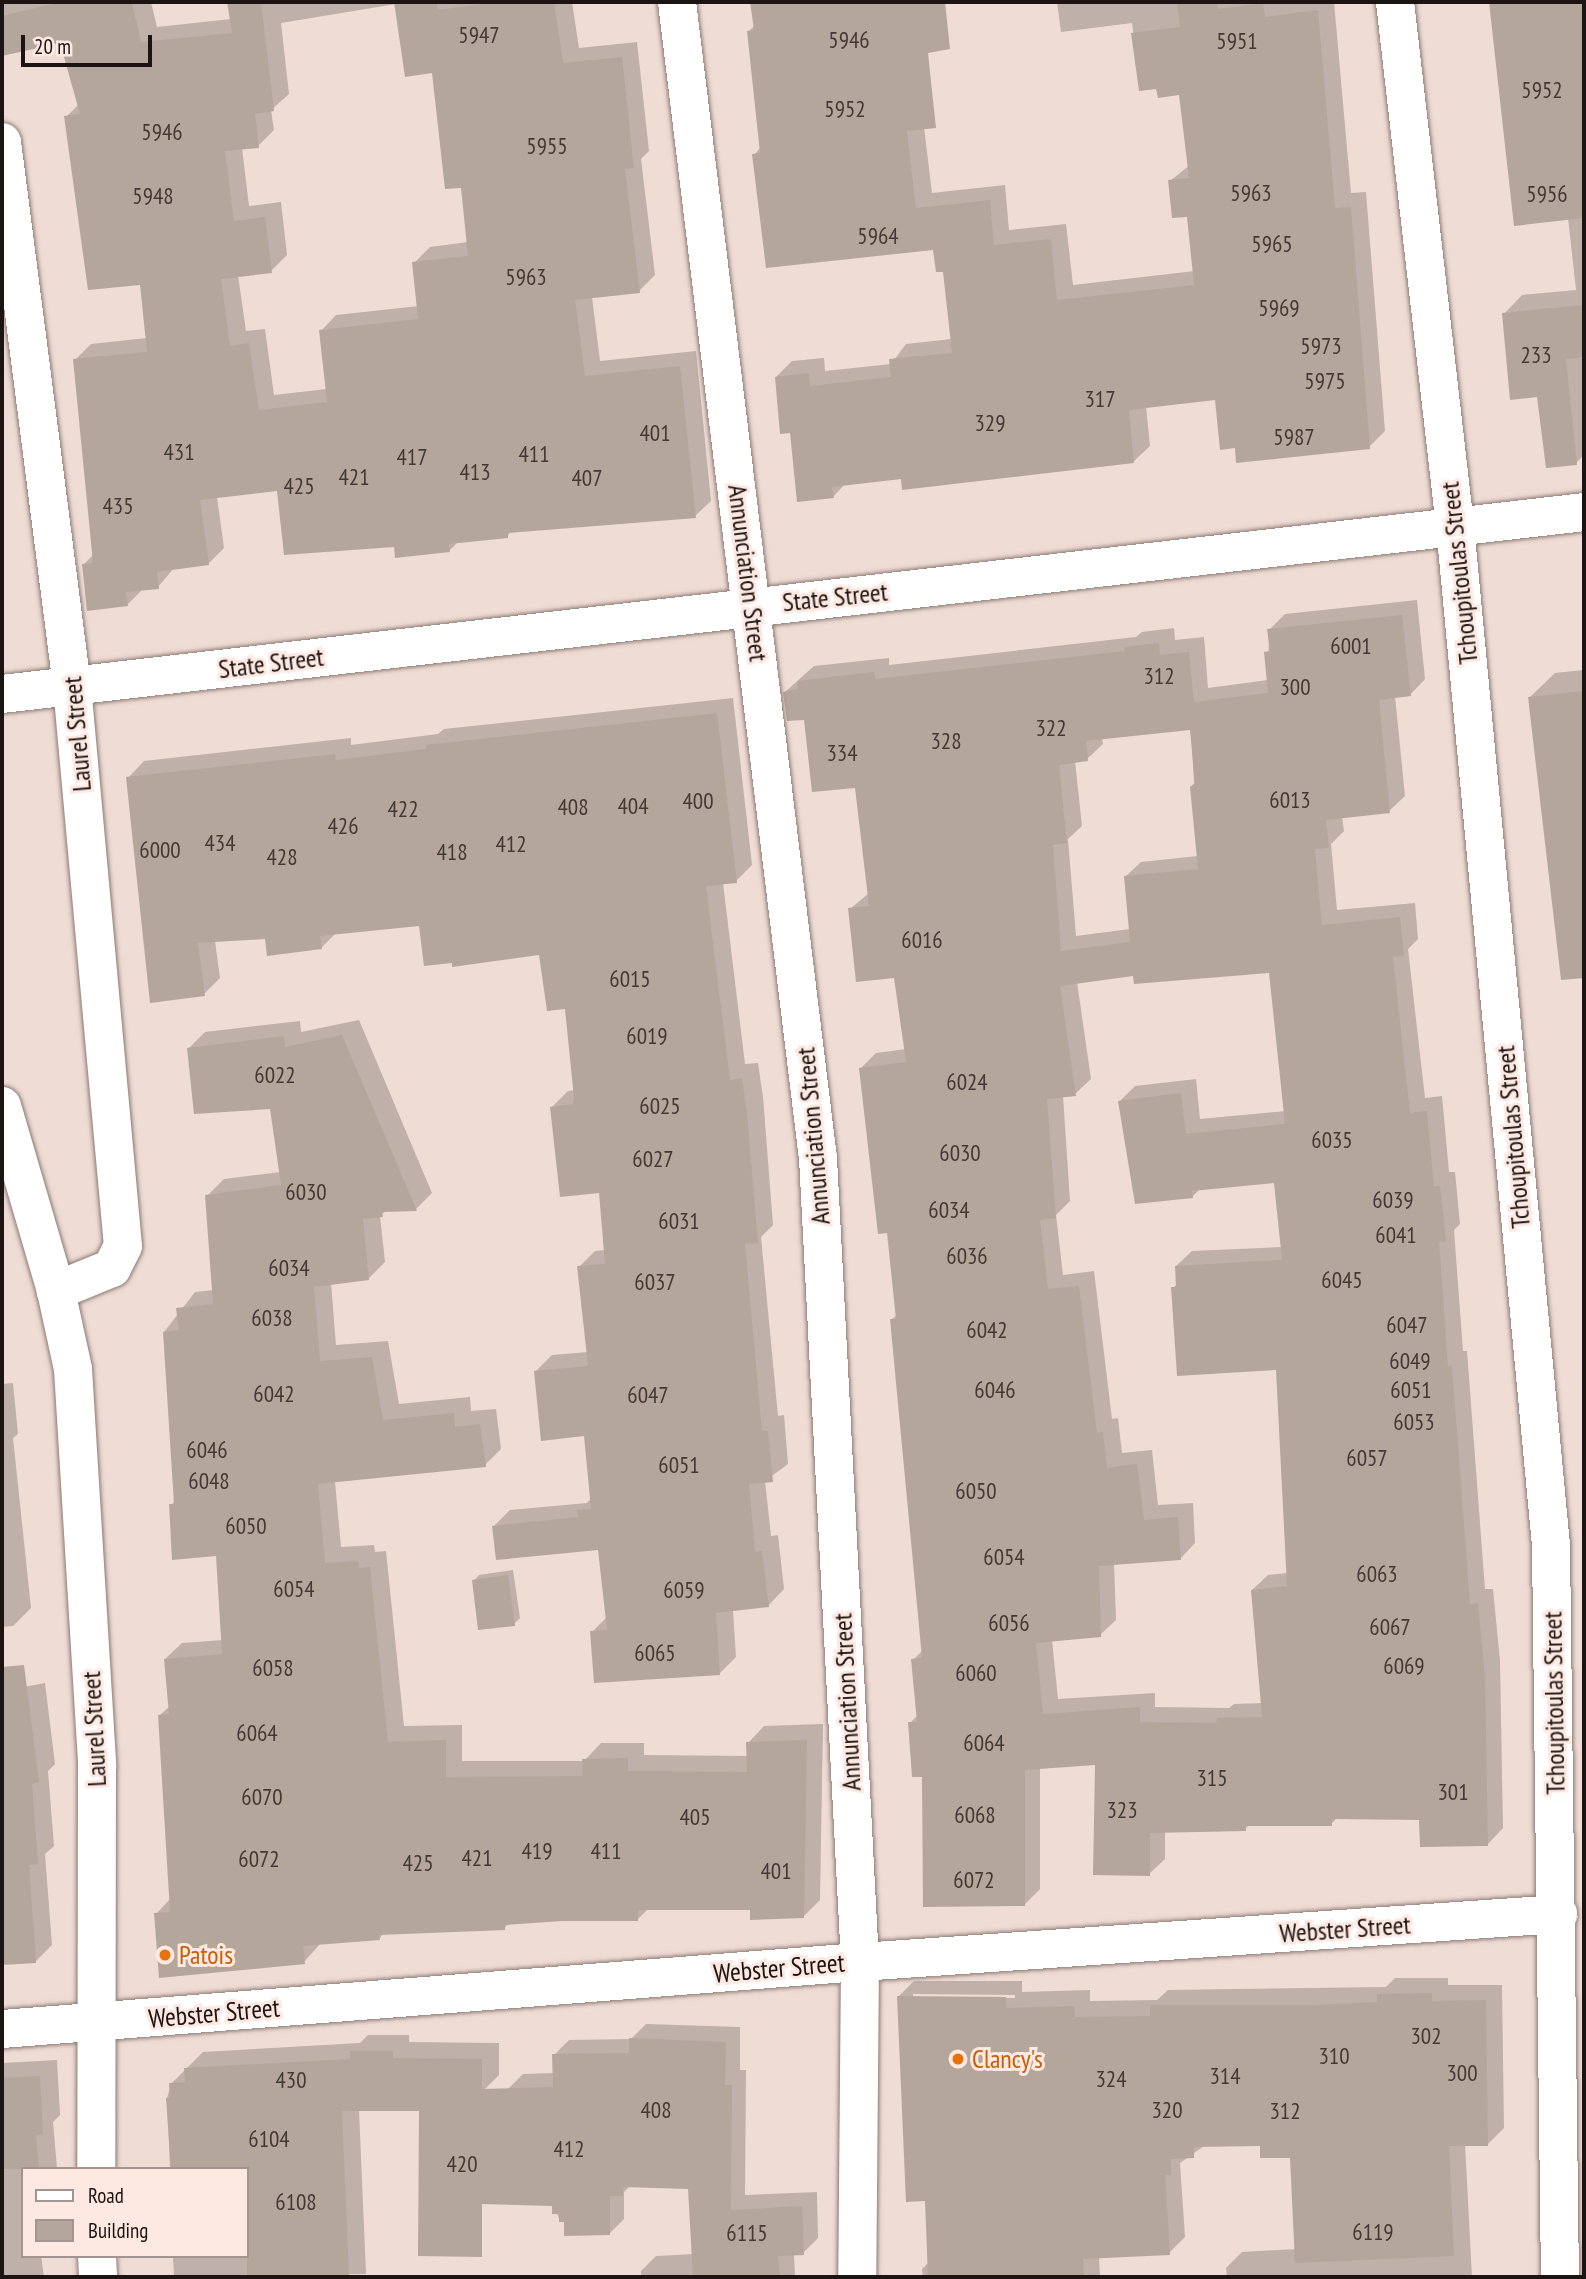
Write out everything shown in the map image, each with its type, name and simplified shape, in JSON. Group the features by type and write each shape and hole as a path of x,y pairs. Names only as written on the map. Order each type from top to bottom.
{"street":[{"name":"Annunciation Street","path":"677,2 818,1158 860,1962 857,2277"},
{"name":"Tchoupitoulas Street","path":"1395,2 1455,526 1551,1545 1558,1914 1560,2277"},
{"name":"Laurel Street","path":"2,142 72,686 123,1246 112,1268 56,1291"},
{"name":"State Street","path":"2,694 1584,512"},
{"name":"Laurel Street","path":"2,1106 56,1291 73,1369 97,1767 94,2023 96,2167"},
{"name":"Webster Street","path":"2,2029 860,1962 1558,1914"},
{"path":"97,2258 98,2277"}],"building":[{"path":"61,2 132,2 141,42 232,33 227,2 261,2 274,111 255,114 259,148 225,151 234,221 265,217 272,273 221,279 230,346 249,343 259,410 327,402 319,330 418,319 412,262 468,256 461,188 445,189 432,73 405,77 394,2 436,2 438,10 496,2 554,2 563,63 622,57 634,168 625,169 640,293 575,300 585,376 680,366 696,518 508,533 508,538 449,544 450,552 395,558 394,547 284,555 277,491 200,500 209,565 157,572 159,589 126,592 128,606 87,611 82,564 93,563 73,359 147,352 140,285 88,290 64,116 80,114 60,43 2,56 2,16"},
{"path":"750,2 945,2 950,49 928,53 936,128 907,131 916,208 990,200 994,245 1051,239 1057,300 1194,285 1187,217 1172,218 1168,180 1189,178 1179,95 1158,98 1156,89 1139,91 1131,33 1180,27 1177,2 1217,2 1218,9 1263,3 1265,17 1318,10 1335,208 1351,207 1370,449 1236,463 1235,448 1220,450 1215,400 1129,410 1134,463 902,490 901,479 832,487 834,498 797,502 790,433 780,434 775,377 809,373 810,386 891,377 889,359 952,353 943,272 936,272 933,250 766,268 752,154 760,153 747,31 754,30"},
{"path":"1489,2 1584,2 1584,218 1514,226"},
{"path":"1584,305 1584,357 1566,359 1577,465 1546,468 1537,397 1510,400 1502,313"},
{"path":"1402,615 1411,696 1379,700 1390,813 1326,820 1329,848 1315,849 1322,925 1400,917 1404,956 1393,957 1410,1113 1427,1111 1434,1187 1440,1186 1446,1241 1439,1242 1448,1366 1452,1366 1470,1604 1478,1603 1485,1677 1488,1846 1420,1847 1419,1820 1332,1819 1332,1826 1246,1826 1246,1831 1150,1833 1150,1876 1093,1875 1095,1765 1025,1770 1025,1906 923,1907 922,1777 912,1777 908,1722 917,1722 911,1659 922,1658 890,1319 896,1319 887,1233 878,1234 859,1068 906,1062 894,978 856,982 848,908 869,906 855,788 812,792 804,720 787,721 783,692 798,689 797,681 874,672 875,679 1125,651 1124,647 1159,643 1160,655 1189,652 1194,702 1268,693 1264,652 1270,651 1267,629","holes":["1190,730 1195,783 1190,787 1198,869 1124,876 1130,942 1061,951 1053,845 1067,843 1059,765 1088,761 1086,741","1269,973 1285,1124 1186,1134 1181,1093 1118,1101 1135,1204 1193,1198 1192,1191 1274,1183 1282,1260 1175,1266 1176,1287 1171,1287 1177,1376 1276,1370 1287,1586 1251,1590 1262,1717 1217,1718 1216,1723 1140,1722 1140,1707 1043,1714 1036,1643 1101,1637 1099,1566 1181,1560 1178,1517 1144,1520 1137,1464 1107,1468 1103,1432 1097,1433 1079,1286 1048,1289 1040,1220 1056,1218 1047,1099 1076,1096 1060,986 1133,976 1134,984"]},
{"path":"1584,691 1584,978 1561,980 1528,697"},
{"path":"717,713 737,883 706,886 730,1080 742,1078 747,1114 758,1243 745,1244 762,1431 768,1431 773,1482 749,1484 755,1552 762,1551 769,1607 716,1613 720,1675 594,1683 590,1631 607,1630 598,1550 496,1560 492,1526 578,1517 577,1510 591,1509 584,1436 541,1441 534,1371 588,1366 577,1266 605,1264 599,1193 560,1197 550,1107 573,1104 574,1098 565,1009 547,1011 539,955 452,967 452,963 424,966 419,926 320,936 322,949 267,956 265,939 198,943 205,996 150,1003 126,777 335,754 336,760 426,749 426,745"},
{"path":"342,1035 417,1211 382,1212 383,1217 363,1219 369,1280 314,1287 320,1361 372,1357 383,1420 454,1413 455,1427 480,1424 486,1467 318,1484 325,1563 358,1561 359,1568 370,1567 388,1742 446,1740 446,1777 583,1776 582,1759 628,1758 628,1771 747,1772 746,1742 807,1740 804,1918 750,1920 750,1910 638,1910 638,1921 562,1921 505,1925 505,1930 379,1935 380,1940 303,1946 305,1964 159,1978 154,1913 170,1912 158,1715 169,1714 164,1659 222,1654 216,1556 172,1560 169,1504 174,1504 163,1332 179,1330 176,1308 213,1304 205,1195 281,1185 270,1109 194,1114 187,1048 284,1036 285,1047"},
{"path":"508,1575 515,1626 478,1630 472,1580"},
{"path":"24,1665 39,1782 32,1784 38,1864 29,1865 36,1963 2,1965 2,1667"},
{"path":"1432,1993 1432,2001 1486,2000 1488,2146 1449,2146 1454,2256 1295,2263 1290,2158 1260,2158 1260,2146 1194,2147 1194,2158 1171,2159 1171,2175 1165,2175 1170,2255 1083,2259 1084,2277 928,2277 925,2201 906,2202 897,1996 1006,1997 1007,2008 1074,2006 1075,2017 1150,2016 1150,2005 1316,2005 1377,2002 1377,1994"},
{"path":"629,2038 726,2042 725,2085 732,2085 731,2210 802,2206 804,2255 778,2256 780,2277 693,2277 688,2189 623,2187 623,2196 610,2196 610,2235 564,2236 564,2222 559,2222 559,2214 552,2214 552,2206 482,2204 482,2257 418,2256 419,2111 342,2111 349,2277 247,2277 248,2167 171,2167 166,2098 170,2098 169,2083 185,2082 184,2068 350,2059 350,2051 393,2051 393,2058 482,2059 482,2089 553,2087 552,2054 629,2053"},
{"path":"40,2076 43,2134 36,2135 39,2167 2,2169 2,2078"}],"place":[{"name":"Patois","path":"165,1955"},
{"name":"Clancy's","path":"958,2059"}]}
